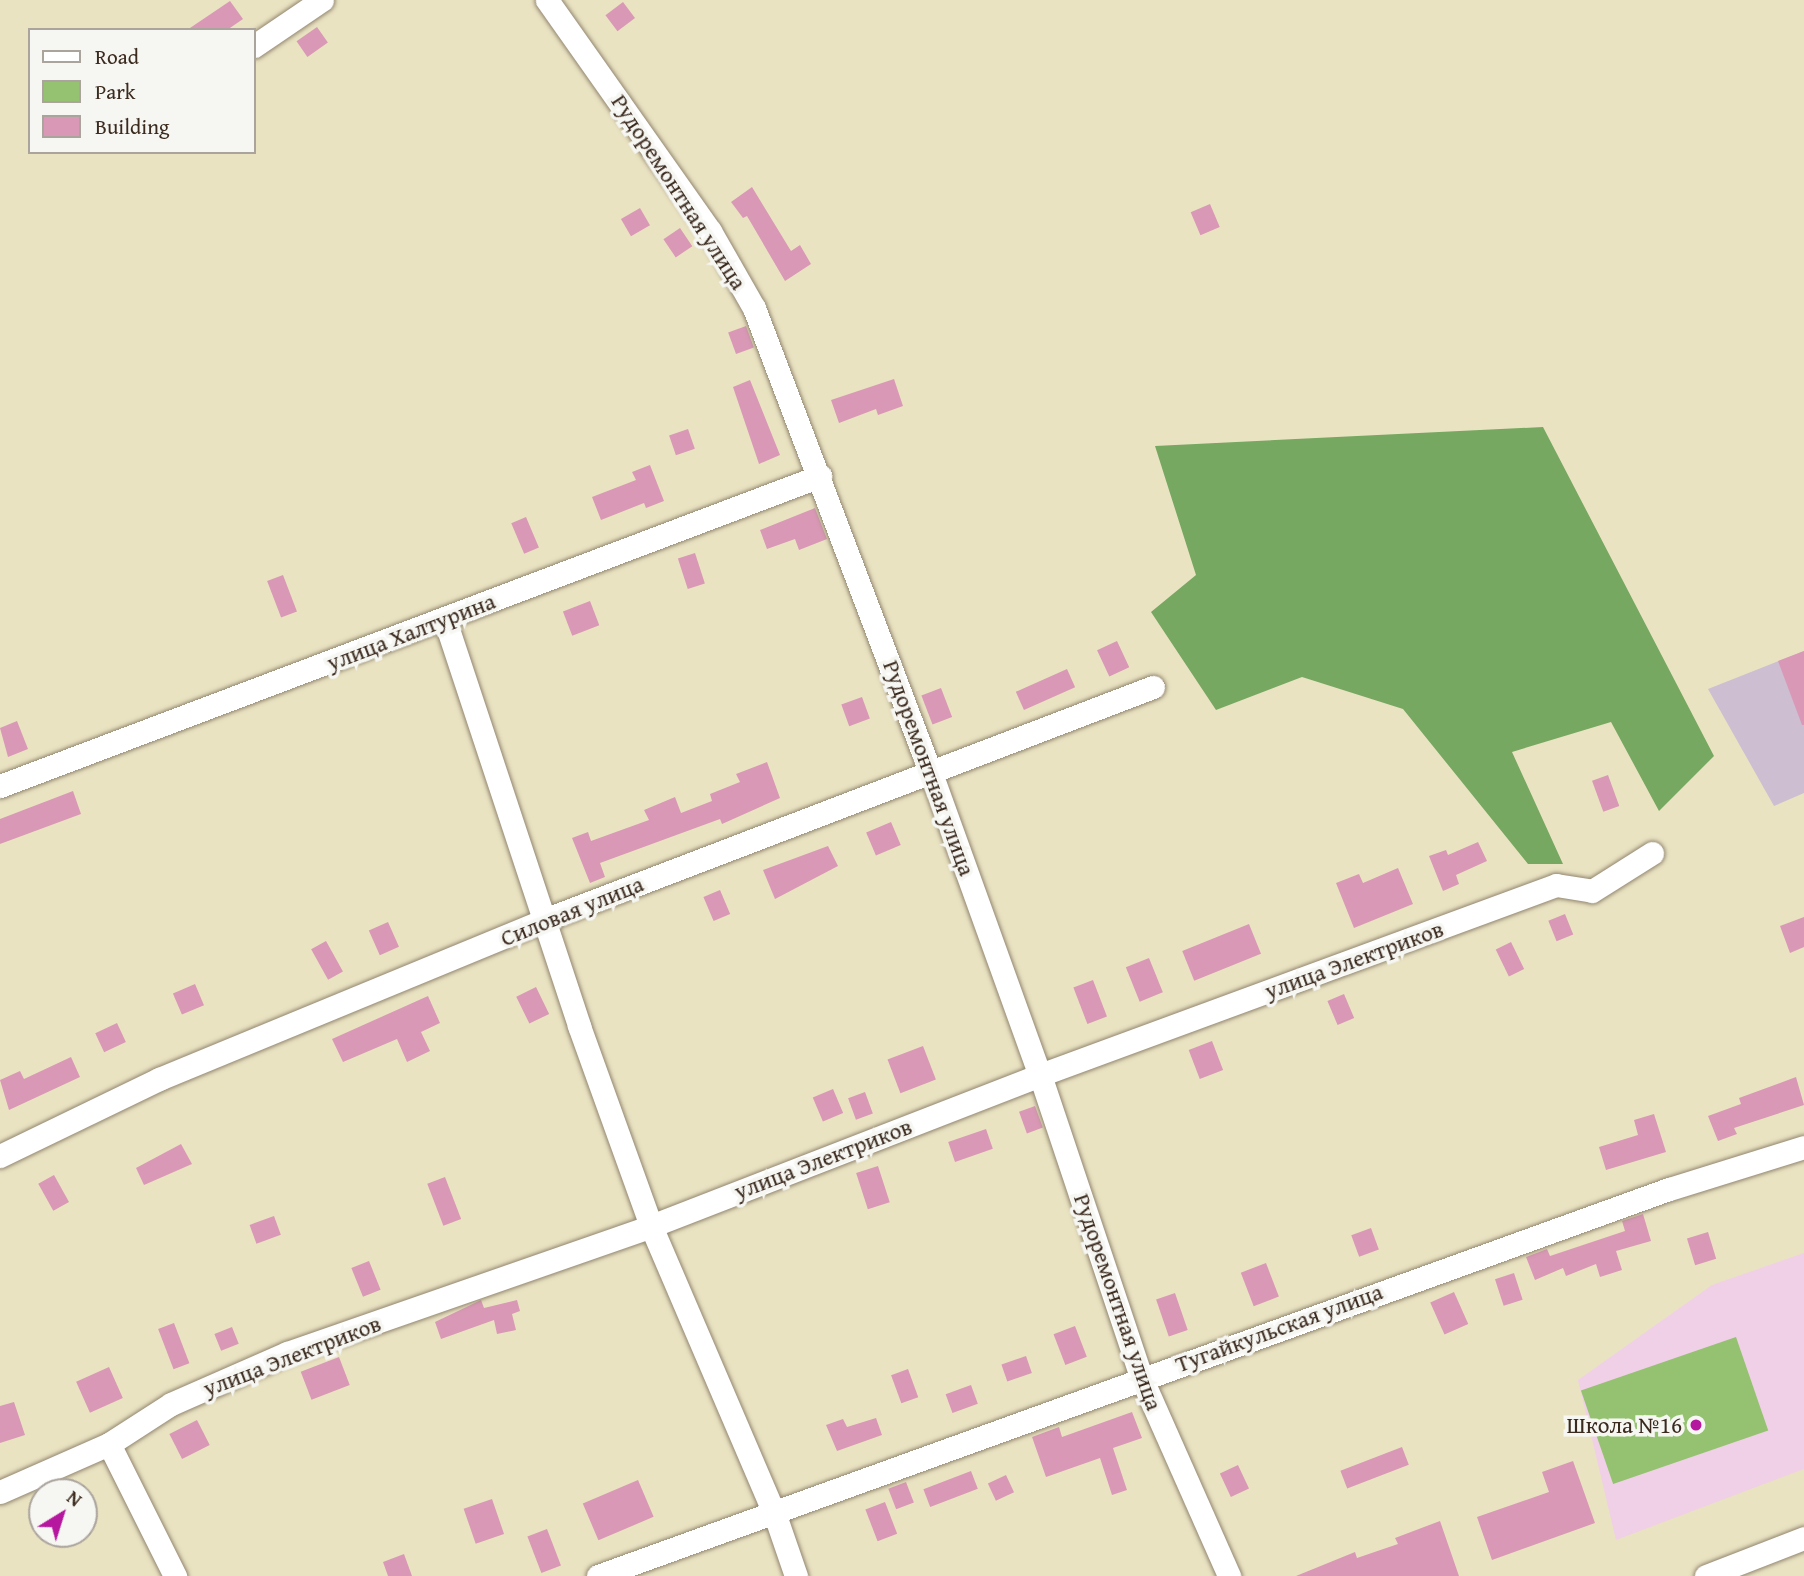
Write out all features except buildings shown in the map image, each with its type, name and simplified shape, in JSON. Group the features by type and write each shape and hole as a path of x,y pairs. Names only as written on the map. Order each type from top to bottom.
{"street":[{"path":"256,45 322,0"},
{"name":"Рудоремонтная улица","path":"547,0 710,231 754,308 820,475 931,773 1040,1075 1141,1377 1230,1576"},
{"name":"улица Халтурина","path":"0,786 445,620 820,475"},
{"path":"445,620 544,920 651,1226 775,1515 796,1576"},
{"name":"Силовая улица","path":"0,1156 159,1079 544,920 1153,687"},
{"name":"улица Электриков","path":"0,1492 109,1444 171,1404 287,1353 651,1226 1040,1075 1556,885 1592,891 1652,853"},
{"name":"Тугайкульская улица","path":"598,1576 775,1515 1141,1377 1669,1189 1804,1147"},
{"path":"109,1444 175,1576"},
{"path":"1706,1576 1804,1538"}],"shaded area":[{"path":"1804,651 1804,793 1774,806 1708,689"},
{"name":"Школа №16","path":"1804,1253 1804,1469 1616,1540 1578,1380 1712,1285"}],"green space":[{"path":"1543,427 1714,756 1659,811 1611,722 1512,752 1563,864 1528,864 1403,709 1302,677 1216,710 1151,612 1196,575 1155,446"},
{"path":"1736,1337 1768,1431 1613,1484 1581,1390"}],"place":[{"name":"Школа №16","path":"1696,1425"}]}
